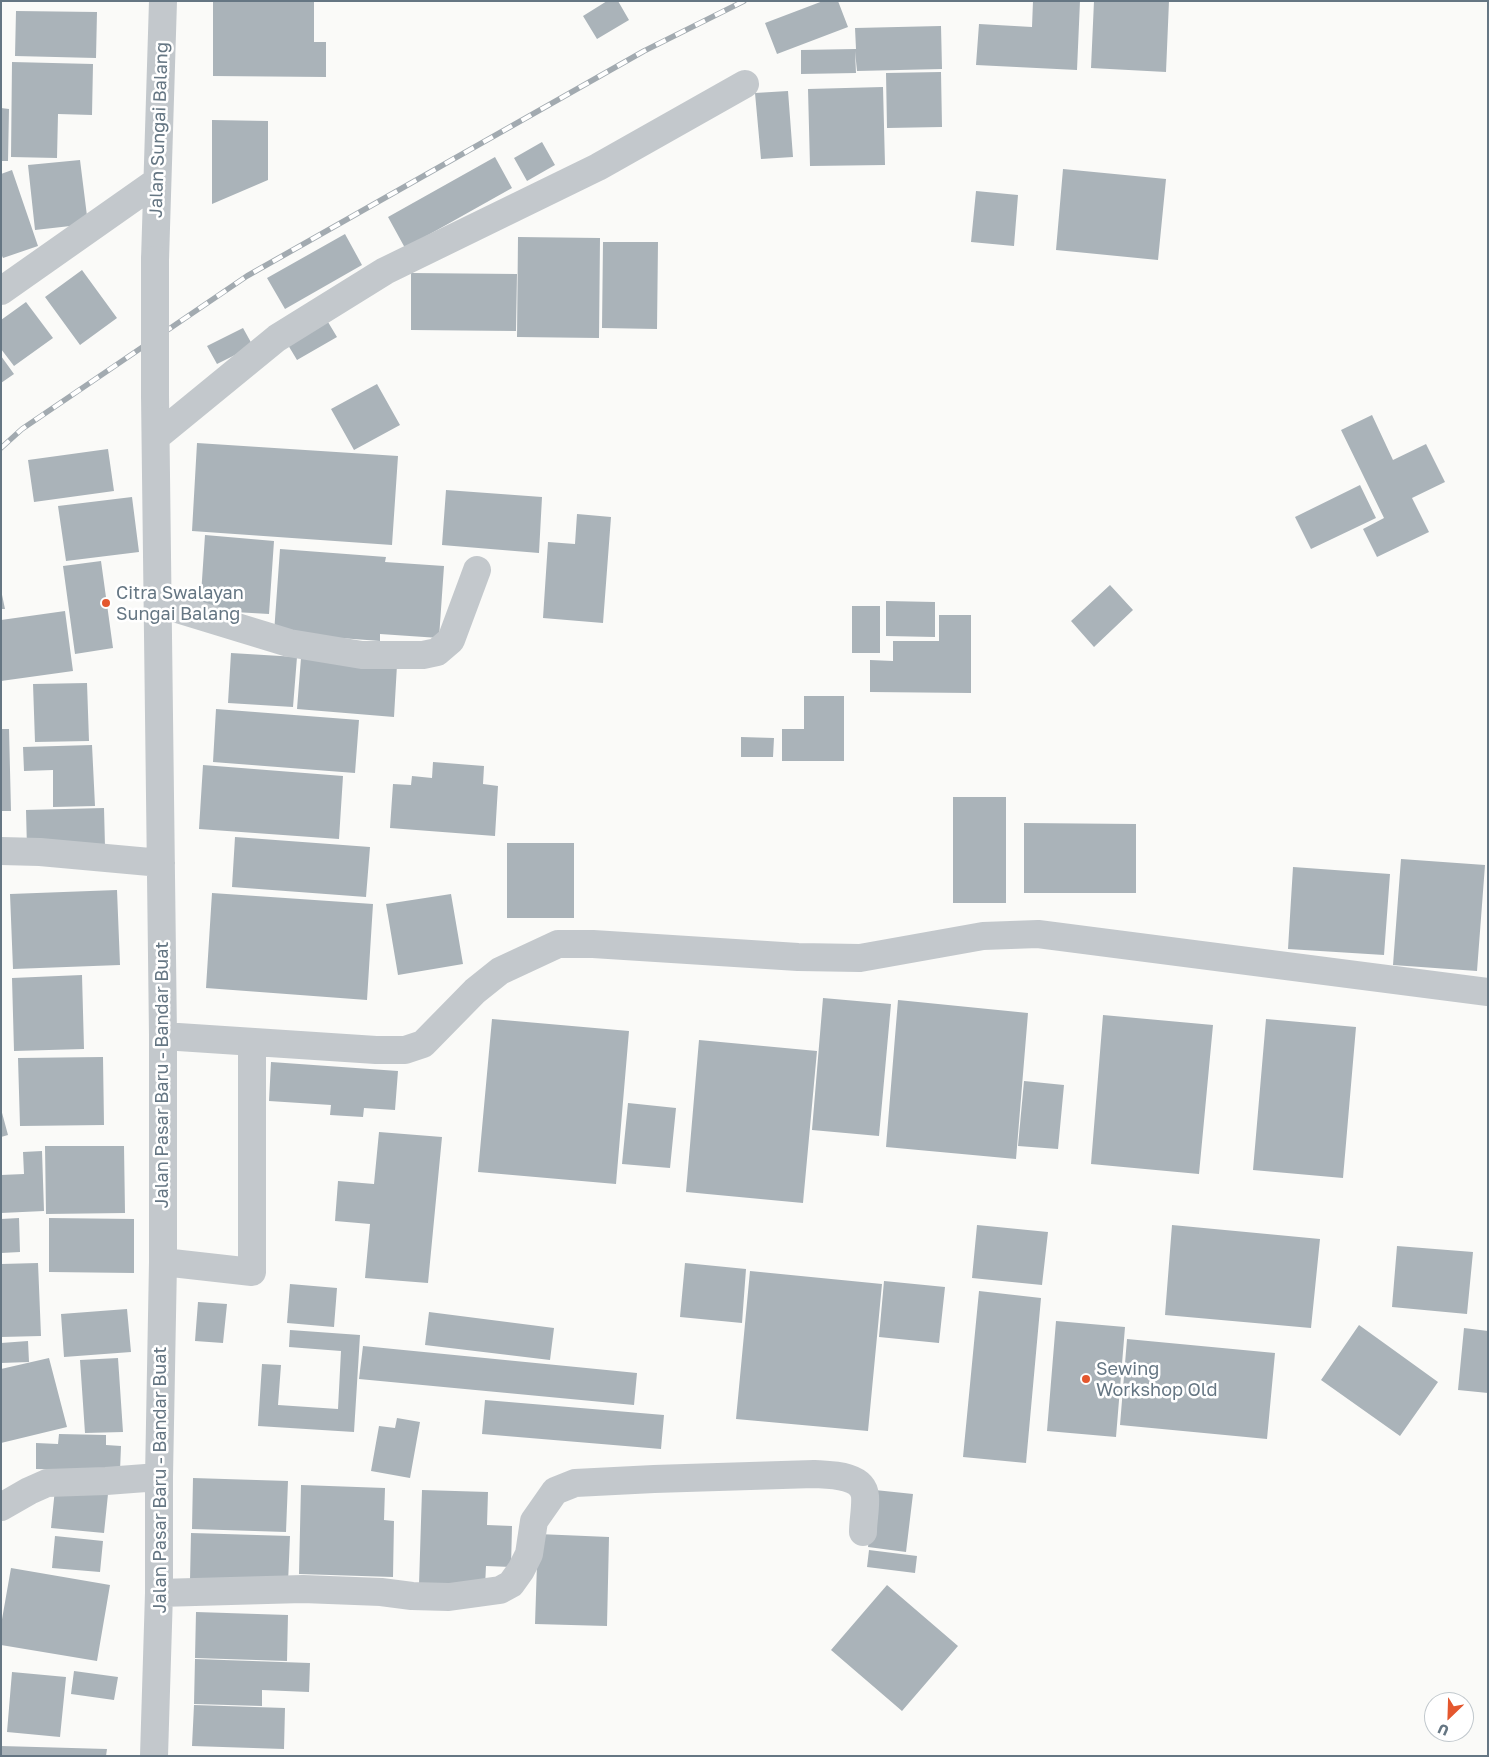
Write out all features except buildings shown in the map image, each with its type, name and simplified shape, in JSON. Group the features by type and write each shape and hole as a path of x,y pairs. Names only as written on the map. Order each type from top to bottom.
{"street":[{"name":"Jalan Sungai Balang","path":"156,395 156,182 163,1"},
{"path":"156,437 277,338 385,271 598,167 745,84"},
{"path":"1,292 156,182"},
{"name":"Jalan Pasar Baru - Bandar Buat","path":"154,1756 159,1594 163,1262 163,1036 156,395"},
{"path":"158,603 290,644 362,655 424,655 437,652 451,640 476,570"},
{"path":"1,851 40,852 160,863"},
{"path":"163,1036 376,1050 404,1050 423,1044 475,991 500,971 558,944 593,944 798,957 860,958 983,936 1038,934 1488,992"},
{"path":"163,1262 252,1272 252,1042"},
{"path":"159,1594 303,1589 449,1597 500,1590 510,1584 521,1570 529,1554 534,1521 555,1491 575,1483 654,1478 814,1474 837,1476 851,1479 859,1485 865,1494 863,1532"},
{"path":"1,1507 29,1491 46,1484 159,1477"}],"railway":[{"path":"1,448 22,429 247,276 644,51 744,1"}],"place":[{"name":"Citra Swalayan Sungai Balang","path":"106,603"},
{"name":"Sewing Workshop Old","path":"1086,1379"}]}
